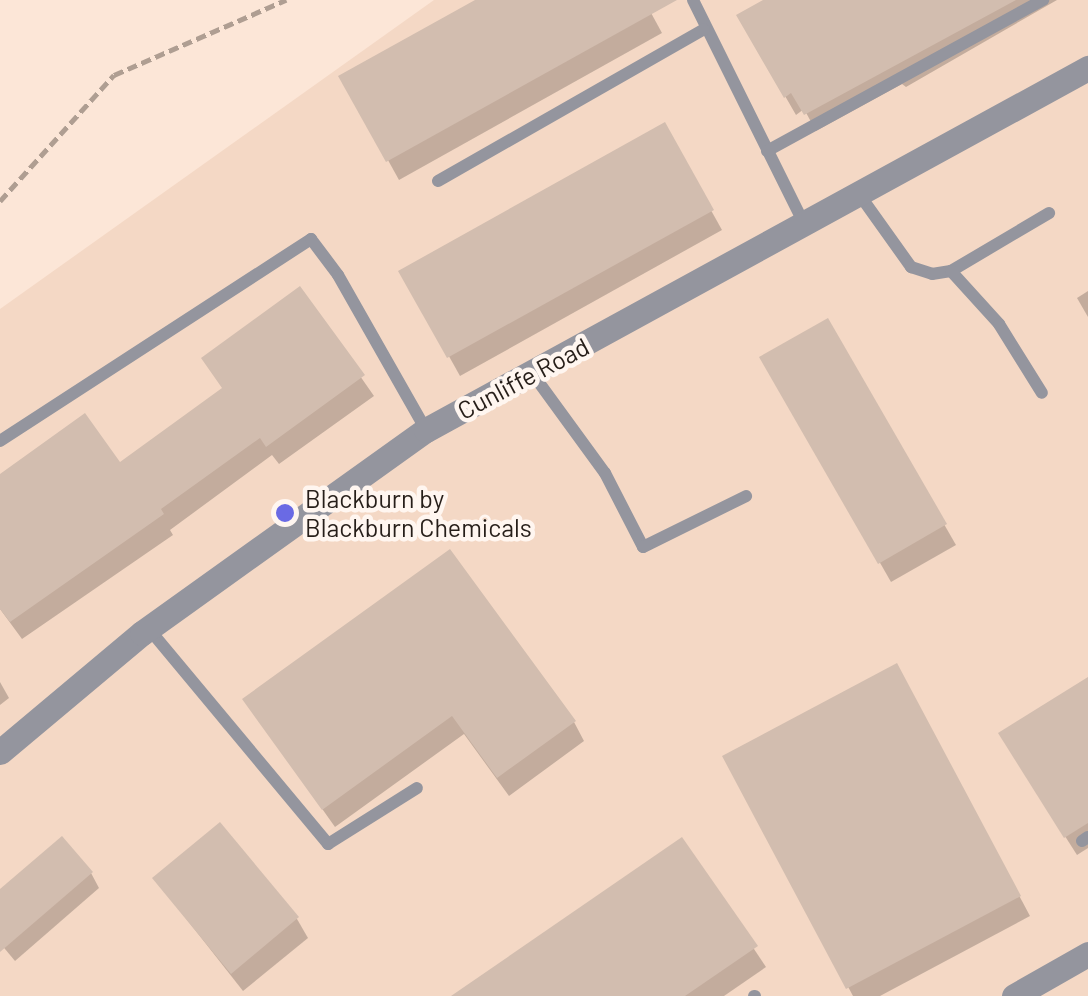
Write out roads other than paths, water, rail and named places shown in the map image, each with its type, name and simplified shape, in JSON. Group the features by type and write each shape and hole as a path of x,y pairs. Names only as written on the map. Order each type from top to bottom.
{"street":[{"name":"Cunliffe Road","path":"0,752 149,629 426,430 1088,68"},
{"path":"1014,996 1088,954"}],"lane":[{"path":"692,0 804,224"},
{"path":"767,151 1043,0"},
{"path":"438,182 704,29"},
{"path":"859,194 911,267 932,274 951,271 1049,213"},
{"path":"0,441 311,239 338,276 426,430"},
{"path":"951,271 999,324 1042,393"},
{"path":"532,373 605,474 643,547 746,496"},
{"path":"149,629 328,844 417,788"}],"place":[{"name":"Blackburn by Blackburn Chemicals","path":"285,513"}]}
